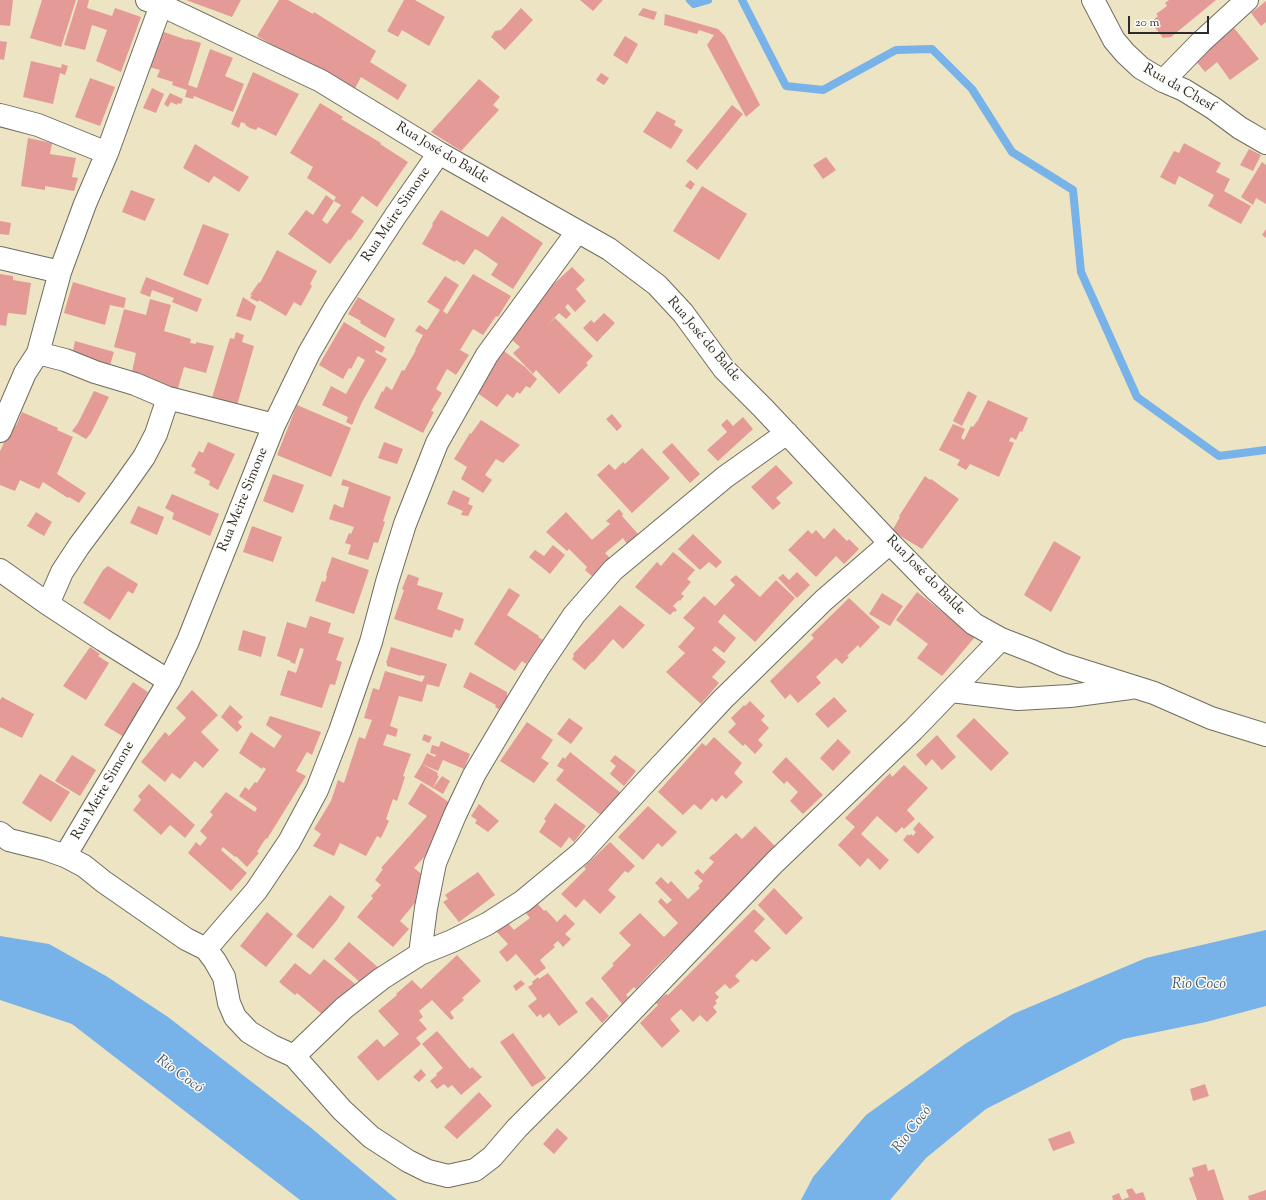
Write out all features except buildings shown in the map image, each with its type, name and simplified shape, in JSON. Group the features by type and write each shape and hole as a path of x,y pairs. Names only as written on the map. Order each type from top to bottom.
{"street":[{"name":"Rua da Chesf","path":"1093,0 1114,40 1141,68 1163,81 1184,90 1266,144"},
{"path":"1110,0 1114,40"},
{"path":"1163,81 1201,42 1247,0"},
{"path":"0,431 26,373 38,353 60,272 85,204 107,153 151,2"},
{"name":"Rua José do Balde","path":"151,2 321,81 439,153 609,249 657,285 683,313 724,369 936,590 974,624 989,634 1062,664 1154,693 1211,718 1266,735"},
{"path":"0,115 38,124 107,153"},
{"name":"Rua Meire Simone","path":"65,856 169,681 188,641 274,425 309,353 335,308 439,153"},
{"path":"206,949 256,891 289,842 317,790 340,731 371,642 387,582 405,524 437,443 487,355 577,232"},
{"path":"0,258 60,272"},
{"path":"38,353 65,360 95,372 135,384 168,398 274,425"},
{"path":"48,604 62,572 79,546 144,457 156,434 168,398"},
{"path":"420,954 426,908 435,863 454,815 474,775 509,716 539,667 574,615 613,570 725,477 787,433"},
{"path":"294,1056 344,1008 381,979 420,954 452,941 487,924 523,901 581,853 722,700 824,600 890,543"},
{"path":"0,570 48,604 169,681"},
{"path":"0,833 9,840 45,849 65,856 84,866 104,882 186,939 206,949 215,961 224,978 229,1003 234,1017 249,1032 272,1046 294,1056 348,1116 371,1137 408,1161 428,1171 448,1176 475,1170 492,1157 517,1128 595,1050 775,862 913,730 1001,639"},
{"path":"952,691 1018,699 1070,696 1135,687"}],"water":[{"name":"Rio Cocó","path":"1266,930 1266,1006 1206,1022 1123,1039 986,1109 926,1158 890,1200 801,1200 813,1177 866,1115 965,1044 1013,1014 1146,958"},
{"name":"Rio Cocó","path":"0,936 49,944 106,976 168,1017 310,1127 397,1200 300,1200 72,1024 0,1000"}],"waterway":[{"path":"690,0 694,4 708,0"},
{"path":"742,0 786,86 823,90 896,50 932,49 972,89 1012,152 1073,190 1081,272 1137,397 1219,456 1266,450"}]}
